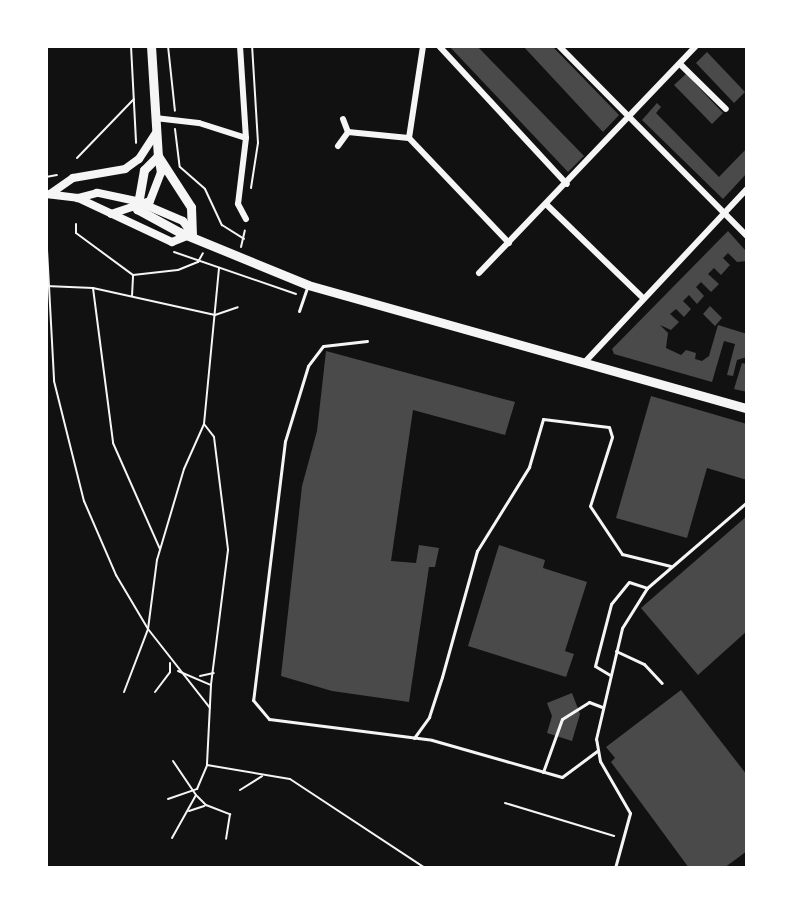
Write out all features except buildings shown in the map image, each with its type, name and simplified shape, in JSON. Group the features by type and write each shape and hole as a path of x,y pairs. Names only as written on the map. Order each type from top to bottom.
{"main road":[{"path":"111,214 140,205 161,173 151,46"},
{"path":"48,194 73,178 125,169 139,159 156,133"},
{"path":"140,205 144,170 158,156"},
{"path":"158,156 191,207 192,234"},
{"path":"78,198 97,193 140,205 192,234 308,285 747,408"},
{"path":"48,194 78,198 172,242 192,234"}],"street":[{"path":"240,46 246,138 238,204 246,219"},
{"path":"409,138 423,46"},
{"path":"439,46 567,184"},
{"path":"559,46 628,121 747,236"},
{"path":"479,273 628,121 696,46"},
{"path":"680,64 726,109"},
{"path":"155,118 176,120 246,138"},
{"path":"343,119 348,132"},
{"path":"348,132 409,138 509,243"},
{"path":"338,146 348,132"},
{"path":"584,363 641,296 747,189"},
{"path":"547,205 641,296"}],"lane":[{"path":"299,311 308,285"},
{"path":"367,341 323,346 308,366 285,441 253,700 269,719 414,738 562,777 597,751"},
{"path":"414,738 438,691 477,551 529,467 543,419 609,427 612,437 590,506 622,554 671,566"},
{"path":"615,868 630,813 597,751 602,707 628,614 647,588 747,502"},
{"path":"610,675 595,666 611,604 629,582 647,588"},
{"path":"616,651 644,664 662,683"},
{"path":"543,772 562,719 589,702 602,707"}],"path":[{"path":"131,46 135,97 133,152"},
{"path":"168,46 177,162 205,189 222,225 244,239"},
{"path":"77,158 135,97"},
{"path":"46,177 62,174"},
{"path":"76,224 76,233 133,275 151,276 198,262 305,297"},
{"path":"46,231 54,381 84,501 116,575 148,629 170,662 210,708"},
{"path":"124,692 148,629 160,550 184,469 204,424 219,268"},
{"path":"132,296 133,275"},
{"path":"47,285 93,288 215,315 238,307"},
{"path":"93,288 113,443 160,550"},
{"path":"172,838 189,811 207,765 211,685 215,673 228,550 214,437 204,424"},
{"path":"155,692 170,672 170,662"},
{"path":"177,670 199,676 211,685"},
{"path":"199,676 215,673"},
{"path":"173,761 194,794 206,805 230,814 226,839"},
{"path":"207,765 290,779 425,868"},
{"path":"240,790 263,776"},
{"path":"168,799 194,794"},
{"path":"505,803 623,839"},
{"path":"189,811 206,805"}]}
